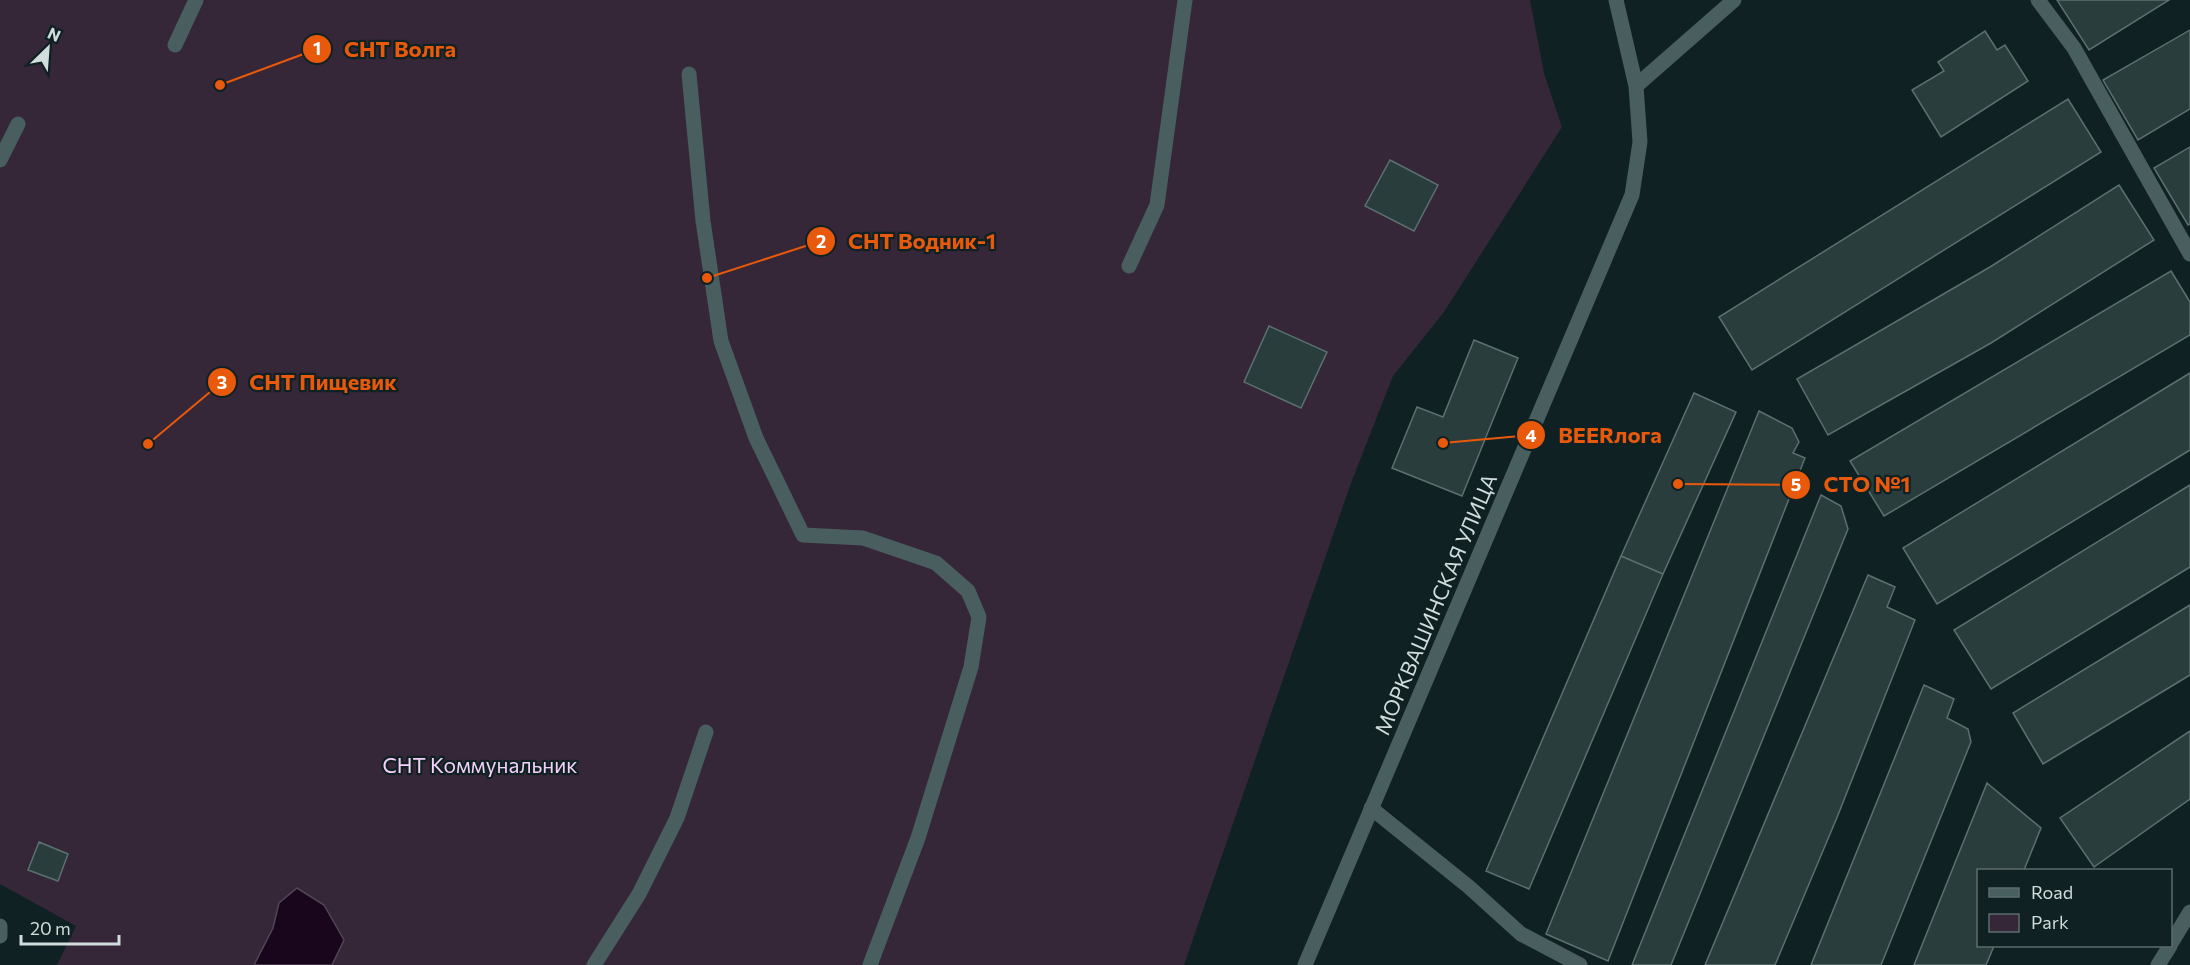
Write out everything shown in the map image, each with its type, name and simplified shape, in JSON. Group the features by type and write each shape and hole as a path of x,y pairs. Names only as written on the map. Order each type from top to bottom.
{"street":[{"path":"175,45 196,0"},
{"path":"1129,266 1157,205 1185,0"},
{"name":"МОРКВАШИНСКАЯ УЛИЦА","path":"1305,965 1632,195 1640,142 1636,86 1616,0"},
{"path":"1636,86 1734,0"},
{"path":"2038,0 2074,48 2190,254"},
{"path":"689,74 703,221 721,341 756,438 803,535 862,538 936,563 968,591 979,617 971,667 922,827 870,965"},
{"path":"0,160 18,124"},
{"path":"594,965 639,894 677,818 706,732"},
{"path":"1371,808 1469,887 1521,934 1580,965"},
{"path":"2172,942 2190,912"},
{"path":"2158,965 2169,947"}],"green space":[{"name":"СНТ Коммунальник","path":"0,0 1530,0 1544,73 1562,127 1444,312 1393,376 1351,483 1184,965 57,965 76,926 0,884"}],"shaded area":[{"path":"297,888 324,905 344,940 332,965 254,965 273,928 279,903"}],"building":[{"path":"2057,0 2169,0 2089,50"},
{"path":"2190,30 2190,109 2138,140 2103,80"},
{"path":"1985,31 1997,50 2005,45 2028,81 1941,137 1912,90 1944,71 1938,62"},
{"path":"2068,99 2101,152 1752,370 1719,317"},
{"path":"2190,147 2190,224 2188,225 2154,168"},
{"path":"1390,160 1438,185 1414,231 1365,206"},
{"path":"2119,185 2154,240 1991,343 1828,435 1797,379 1990,267"},
{"path":"2171,271 2190,302 2190,335 1884,516 1850,461"},
{"path":"1269,326 1327,352 1301,408 1244,382"},
{"path":"1474,340 1518,358 1462,496 1392,468 1417,407 1443,417"},
{"path":"2190,373 2190,450 1937,604 1903,548"},
{"path":"1694,393 1736,412 1663,574 1621,556"},
{"path":"1759,411 1792,428 1799,442 1793,453 1805,458 1608,961 1546,934"},
{"path":"2190,485 2190,567 1991,689 1954,630"},
{"path":"1821,495 1841,506 1848,529 1671,965 1632,965"},
{"path":"1621,556 1663,574 1529,889 1486,871"},
{"path":"1868,575 1895,587 1887,607 1915,620 1838,815 1775,965 1705,965"},
{"path":"2190,605 2190,675 2043,764 2013,713"},
{"path":"1924,685 1954,699 1947,718 1968,729 1971,742 1881,965 1811,965"},
{"path":"2190,731 2190,799 2094,867 2060,818"},
{"path":"1987,783 2041,828 2024,869 1977,869 1977,947 1994,947 1986,965 1914,965"},
{"path":"39,842 68,854 58,881 28,870"}],"place":[{"name":"СНТ Волга","path":"220,85"},
{"name":"СНТ Водник-1","path":"707,278"},
{"name":"BEERлога","path":"1443,443"},
{"name":"СНТ Пищевик","path":"148,444"},
{"name":"СТО №1","path":"1678,484"}]}
